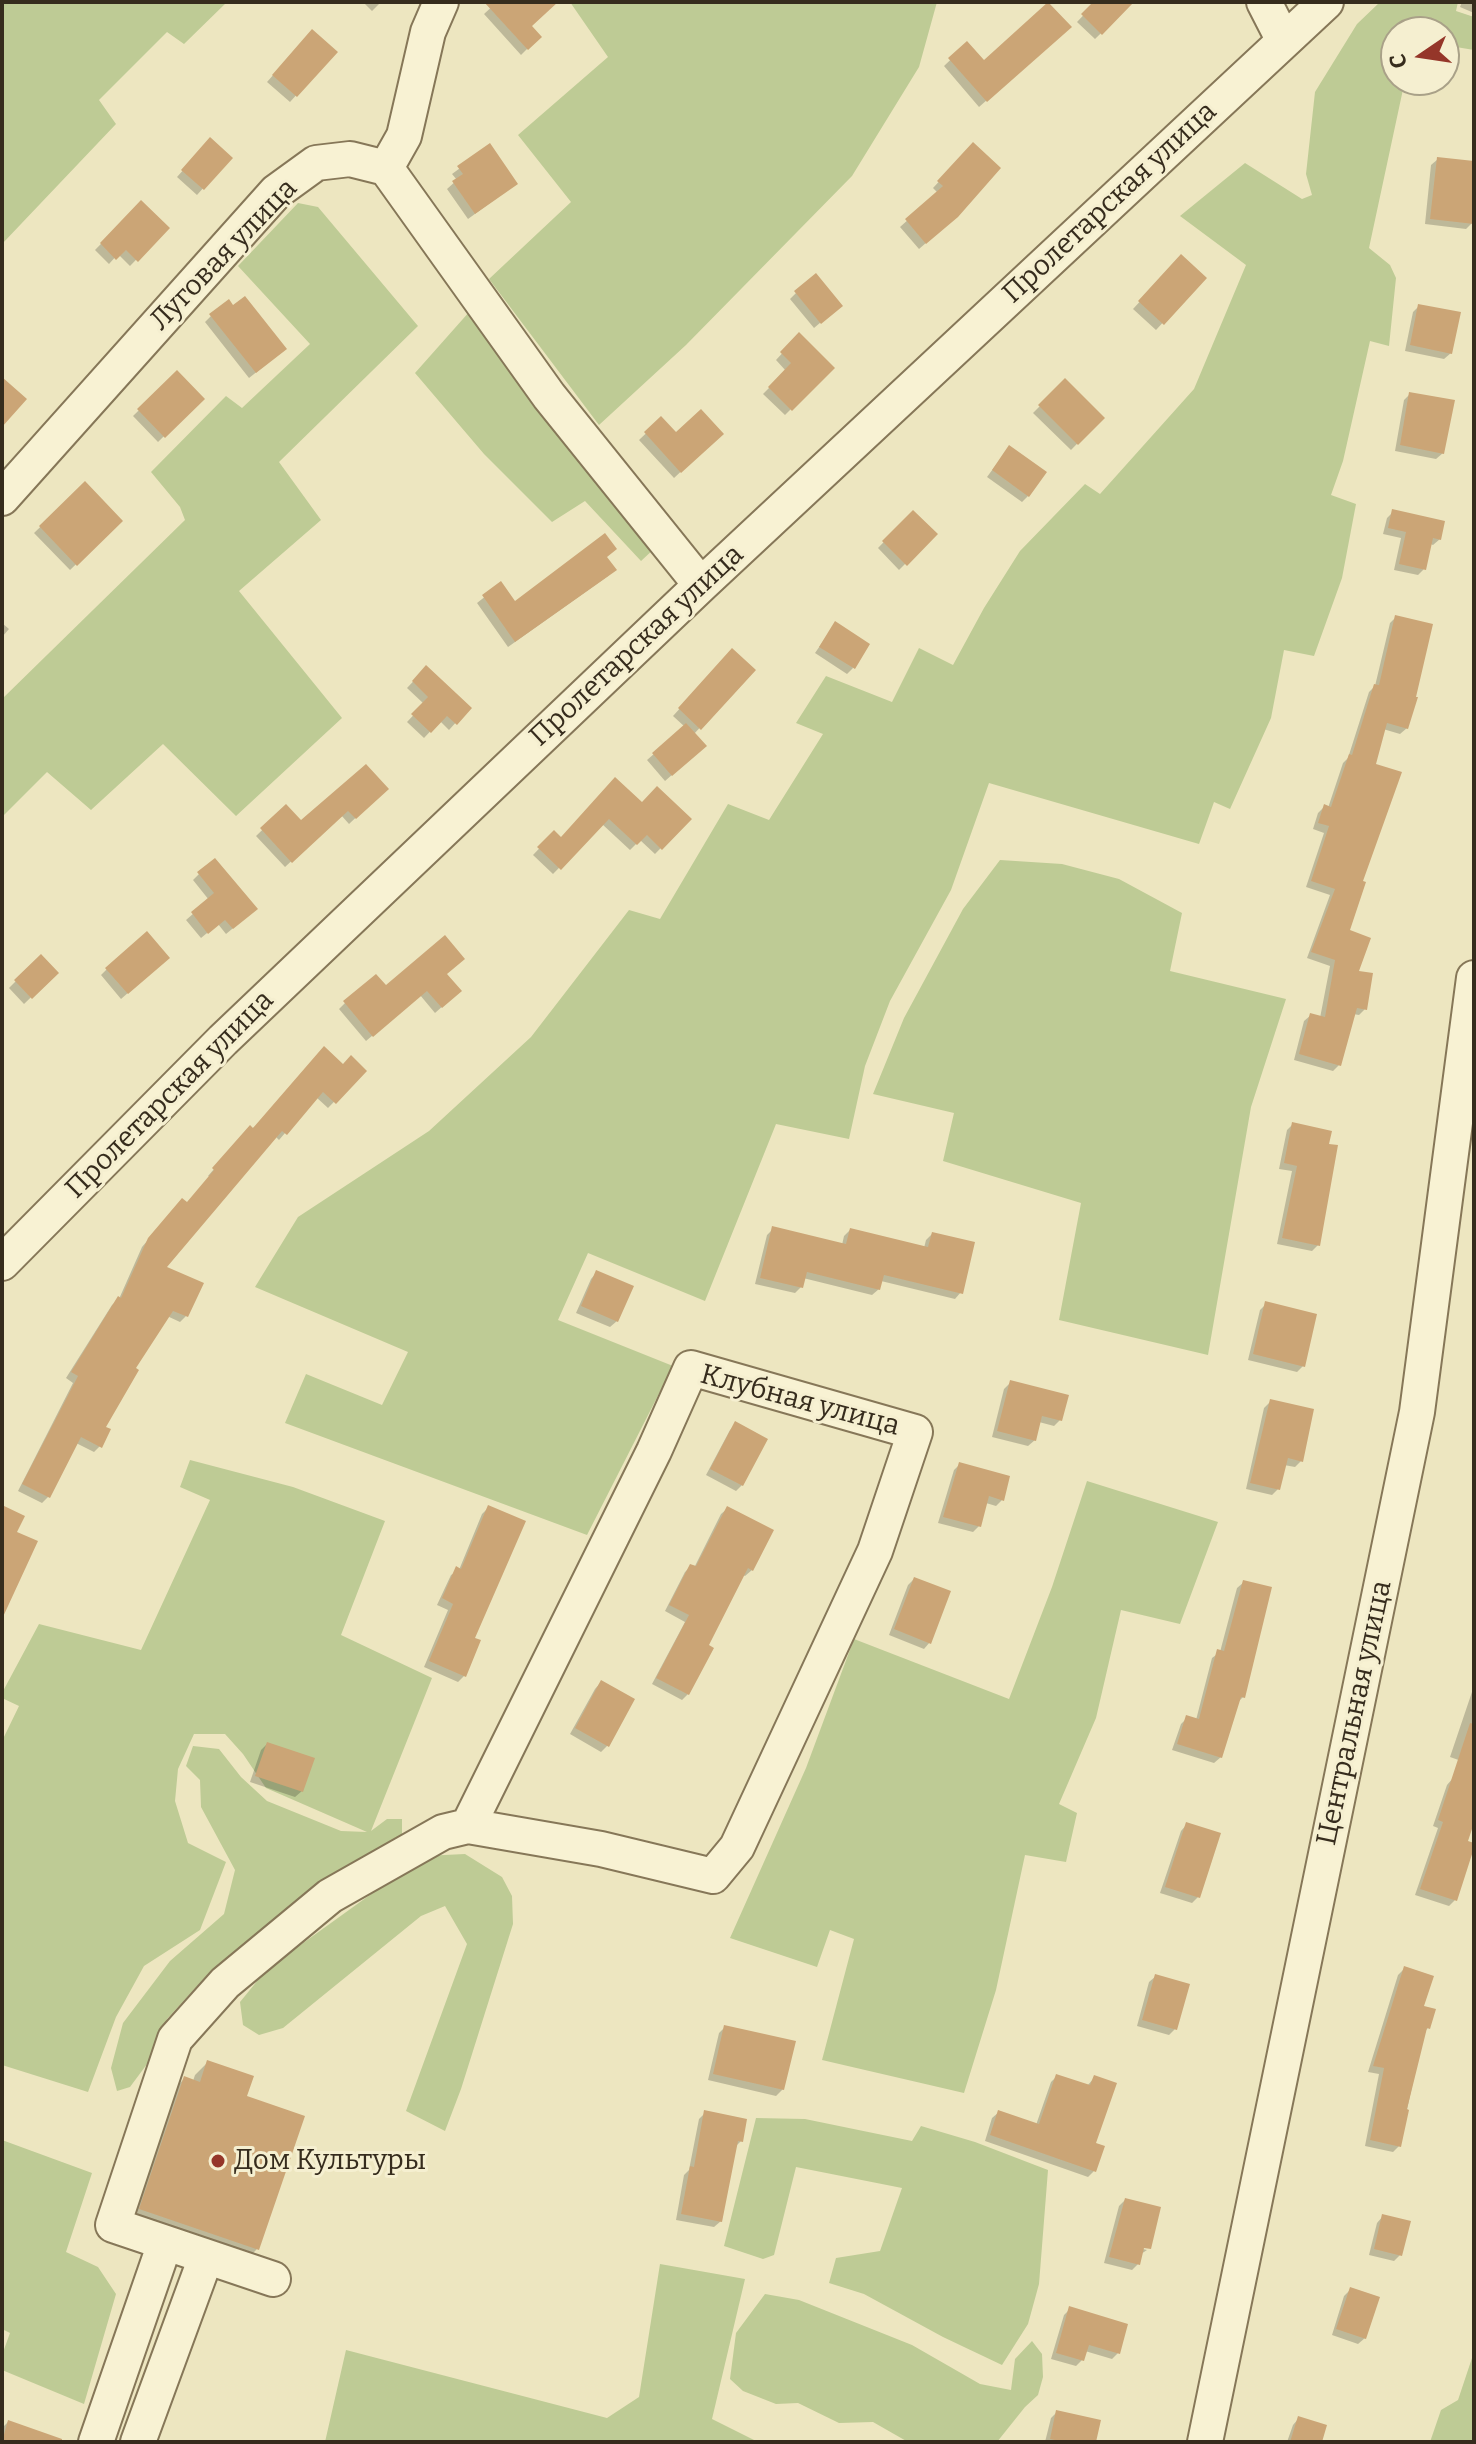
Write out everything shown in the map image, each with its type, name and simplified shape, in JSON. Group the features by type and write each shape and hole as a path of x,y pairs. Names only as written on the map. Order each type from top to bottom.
{"street":[{"path":"441,2 428,32 404,136 386,168 549,396 701,585"},
{"path":"1264,2 1284,41"},
{"name":"Пролетарская улица","path":"2,1263 223,1040 701,585 1326,2"},
{"name":"Луговая улица","path":"2,498 276,192 316,163 350,159 386,168"},
{"name":"Центральная улица","path":"1205,2442 1417,1412 1474,978"},
{"name":"Клубная улица","path":"691,1368 915,1432 875,1551 737,1847 713,1876 601,1849 468,1826 654,1451 691,1368"},
{"path":"273,2279 113,2225 175,2039 225,1983 330,1896 443,1832 468,1826"},
{"path":"96,2442 165,2243"},
{"path":"138,2442 206,2257"}],"green space":[{"path":"2,2 227,2 184,44 167,32 99,100 116,124 2,244"},
{"path":"570,2 937,2 919,67 852,176 686,345 599,425 489,279 571,202 518,135 608,57"},
{"path":"1380,2 1458,2 1456,11 1474,17 1474,50 1460,48 1460,16 1380,16 1380,96 1402,96 1369,248 1390,265 1396,278 1389,346 1370,341 1343,461 1331,495 1356,504 1342,578 1314,656 1284,650 1271,718 1230,809 1214,802 1199,844 989,783 951,890 890,1001 865,1066 849,1139 776,1124 705,1301 588,1253 558,1320 673,1366 587,1535 285,1423 306,1374 382,1405 408,1352 255,1287 298,1217 429,1131 531,1037 629,910 660,919 728,804 769,820 823,734 796,723 826,676 892,702 919,648 953,665 1020,551 1085,484 1100,494 1194,389 1246,265 1180,216 1245,163 1302,199 1312,195 1306,174 1315,92 1357,24"},
{"path":"298,203 318,207 418,326 279,462 321,520 239,591 342,718 236,816 163,744 91,810 47,772 2,817 2,699 185,520 180,507 151,472 226,396 242,408 310,344 238,266"},
{"path":"470,311 655,548 641,561 585,501 552,522 484,454 415,373"},
{"path":"1000,860 1062,864 1119,879 1182,913 1170,971 1286,999 1251,1107 1208,1355 1059,1320 1081,1203 943,1161 954,1113 873,1094 904,1018 963,909"},
{"path":"190,1460 293,1487 385,1521 341,1635 432,1678 371,1831 387,1819 402,1819 402,1835 292,1906 209,1973 167,2019 153,2056 130,2087 117,2091 111,2068 123,2023 170,1961 224,1914 235,1870 201,1807 200,1780 186,1766 193,1746 219,1749 241,1777 267,1801 341,1831 367,1832 266,1788 225,1734 194,1734 178,1769 175,1801 188,1843 226,1862 200,1930 144,1966 116,2017 88,2092 2,2065 2,1741 19,1706 2,1698 2,1693 39,1624 141,1650 210,1500 180,1487"},
{"path":"1087,1481 1218,1522 1180,1624 1121,1610 1096,1718 1059,1804 1077,1813 1066,1862 1025,1855 996,1990 964,2093 822,2060 854,1939 830,1930 817,1967 730,1938 806,1768 854,1639 1009,1699 1052,1587"},
{"path":"465,1854 502,1877 512,1896 513,1924 445,2131 406,2111 467,1944 445,1906 421,1916 283,2028 259,2035 243,2025 240,2002 267,1969 424,1856"},
{"path":"756,2118 805,2119 912,2141 921,2126 975,2142 1048,2170 1039,2284 1028,2324 1002,2365 864,2294 829,2283 836,2258 880,2251 902,2188 796,2167 774,2255 763,2259 724,2246"},
{"path":"2,2140 92,2173 66,2252 98,2267 116,2294 84,2404 2,2370 2,2355 10,2333 2,2329"},
{"path":"660,2264 745,2279 712,2419 758,2442 325,2442 346,2350 607,2418 639,2397"},
{"path":"765,2294 799,2300 912,2345 980,2384 1011,2390 1015,2359 1032,2341 1042,2354 1043,2377 1038,2395 997,2442 908,2442 873,2422 839,2423 798,2403 776,2404 743,2391 730,2379 736,2333"},
{"path":"1474,2352 1474,2442 1430,2442 1441,2410 1458,2400"}],"building":[{"path":"484,2 558,2 532,26 542,37 528,50"},
{"path":"1048,2 1072,27 987,102 948,58 967,41 984,60"},
{"path":"1093,2 1134,2 1102,35 1081,14"},
{"path":"312,29 338,52 297,97 272,75"},
{"path":"210,137 233,158 204,190 181,170"},
{"path":"973,142 1001,168 958,217 926,244 905,219 943,186 937,181"},
{"path":"490,143 518,184 475,214 452,181 463,174 457,166"},
{"path":"1437,157 1474,161 1474,224 1430,219"},
{"path":"141,200 170,228 138,262 126,250 116,260 100,243"},
{"path":"1181,254 1207,278 1164,325 1138,301"},
{"path":"816,273 843,306 821,324 794,291"},
{"path":"245,296 287,349 256,373 209,314 229,299 233,305"},
{"path":"1418,304 1461,312 1452,354 1410,345"},
{"path":"799,332 835,368 792,411 768,387 791,363 780,352"},
{"path":"177,370 205,399 165,438 137,409"},
{"path":"2,377 27,399 2,427"},
{"path":"1065,378 1105,418 1078,445 1038,405"},
{"path":"1409,392 1455,400 1444,454 1400,445"},
{"path":"701,409 724,434 681,473 644,432 661,416 676,432"},
{"path":"1009,445 1047,472 1029,497 992,470"},
{"path":"85,481 123,521 77,566 39,526"},
{"path":"1392,509 1445,521 1441,540 1433,538 1426,570 1399,564 1406,532 1388,528"},
{"path":"913,510 938,534 907,566 882,541"},
{"path":"605,533 617,549 607,557 617,570 515,642 482,595 501,581 515,601"},
{"path":"1395,615 1433,624 1408,729 1387,723 1376,764 1402,772 1363,881 1366,882 1350,930 1371,938 1359,971 1373,973 1367,1010 1357,1008 1341,1066 1299,1054 1310,1013 1325,1017 1335,960 1311,952 1335,889 1311,881 1329,826 1318,823 1324,804 1331,807 1349,754 1352,755 1374,684 1379,685"},
{"path":"835,621 870,644 855,669 819,647"},
{"path":"732,648 756,670 701,730 678,708"},
{"path":"426,665 472,708 457,725 447,716 431,733 411,714 428,697 412,681"},
{"path":"686,723 707,746 672,776 652,753"},
{"path":"366,764 389,789 356,819 348,811 292,863 260,828 286,804 301,820"},
{"path":"615,777 642,802 657,786 692,819 662,850 647,835 637,845 609,819 561,870 537,847 554,830 561,837"},
{"path":"215,858 258,909 233,929 225,920 208,934 191,912 214,893 197,872"},
{"path":"147,931 170,958 128,994 105,968"},
{"path":"445,935 465,959 447,974 462,991 442,1008 427,991 373,1037 343,1001 376,974 386,985"},
{"path":"41,954 59,973 32,999 14,980"},
{"path":"324,1046 343,1064 351,1055 367,1071 336,1104 323,1092 287,1135 282,1131 167,1267 204,1283 188,1317 173,1311 136,1368 139,1370 106,1427 111,1429 102,1448 81,1437 50,1498 22,1484 78,1376 71,1372 118,1296 121,1298 148,1238 182,1198 187,1202 214,1170 212,1168 250,1125 253,1128"},
{"path":"1292,1122 1332,1131 1329,1144 1338,1145 1320,1246 1282,1238 1297,1166 1284,1163"},
{"path":"772,1226 846,1244 850,1228 928,1247 932,1232 975,1242 963,1294 884,1275 880,1290 807,1272 803,1288 760,1278"},
{"path":"596,1270 634,1286 618,1322 581,1306"},
{"path":"1265,1301 1317,1314 1305,1367 1253,1354"},
{"path":"1010,1380 1069,1395 1062,1421 1042,1416 1036,1441 997,1431"},
{"path":"1270,1399 1314,1409 1303,1462 1288,1458 1280,1490 1250,1483"},
{"path":"735,1421 768,1439 743,1486 710,1469"},
{"path":"959,1462 1010,1476 1004,1501 989,1496 981,1527 943,1517"},
{"path":"2,1505 25,1516 17,1532 38,1541 2,1619"},
{"path":"488,1505 526,1521 475,1638 481,1640 466,1677 429,1661 453,1604 442,1598 456,1566 461,1569"},
{"path":"727,1506 774,1530 753,1571 748,1568 709,1645 714,1648 689,1695 656,1678 689,1615 669,1605 690,1564 696,1566"},
{"path":"914,1577 951,1591 931,1644 894,1629"},
{"path":"1243,1580 1272,1587 1245,1698 1241,1697 1222,1758 1177,1744 1186,1715 1199,1719 1217,1649 1224,1651"},
{"path":"601,1680 635,1699 609,1747 575,1728"},
{"path":"1470,1723 1474,1724 1474,1823 1468,1841 1474,1843 1474,1848 1457,1901 1420,1889 1443,1822 1438,1820"},
{"path":"267,1742 315,1758 303,1792 255,1776"},
{"path":"1186,1822 1221,1833 1200,1898 1165,1887"},
{"path":"1404,1966 1434,1976 1424,2006 1436,2009 1430,2029 1427,2028 1401,2147 1370,2140 1384,2068 1373,2066"},
{"path":"1155,1974 1190,1984 1177,2030 1142,2020"},
{"path":"724,2025 796,2041 784,2090 713,2074"},
{"name":"Дом Культуры","path":"207,2060 254,2076 247,2096 305,2116 259,2250 139,2209 184,2076 200,2082"},
{"path":"1056,2074 1090,2085 1094,2075 1117,2083 1096,2143 1105,2146 1096,2172 990,2135 998,2110 1039,2124"},
{"path":"704,2110 747,2119 743,2142 738,2141 722,2222 681,2214 690,2166 694,2167"},
{"path":"1125,2198 1161,2207 1151,2249 1144,2248 1140,2265 1109,2257"},
{"path":"1382,2214 1411,2221 1402,2256 1374,2249"},
{"path":"1350,2287 1380,2297 1366,2339 1336,2329"},
{"path":"1069,2306 1128,2324 1120,2354 1089,2345 1084,2361 1056,2353"},
{"path":"1056,2410 1101,2420 1096,2442 1050,2439"},
{"path":"1298,2416 1327,2425 1322,2442 1290,2442"},
{"path":"8,2420 62,2439 62,2442 2,2442"}],"place":[{"name":"Дом Культуры","path":"218,2161"}]}
